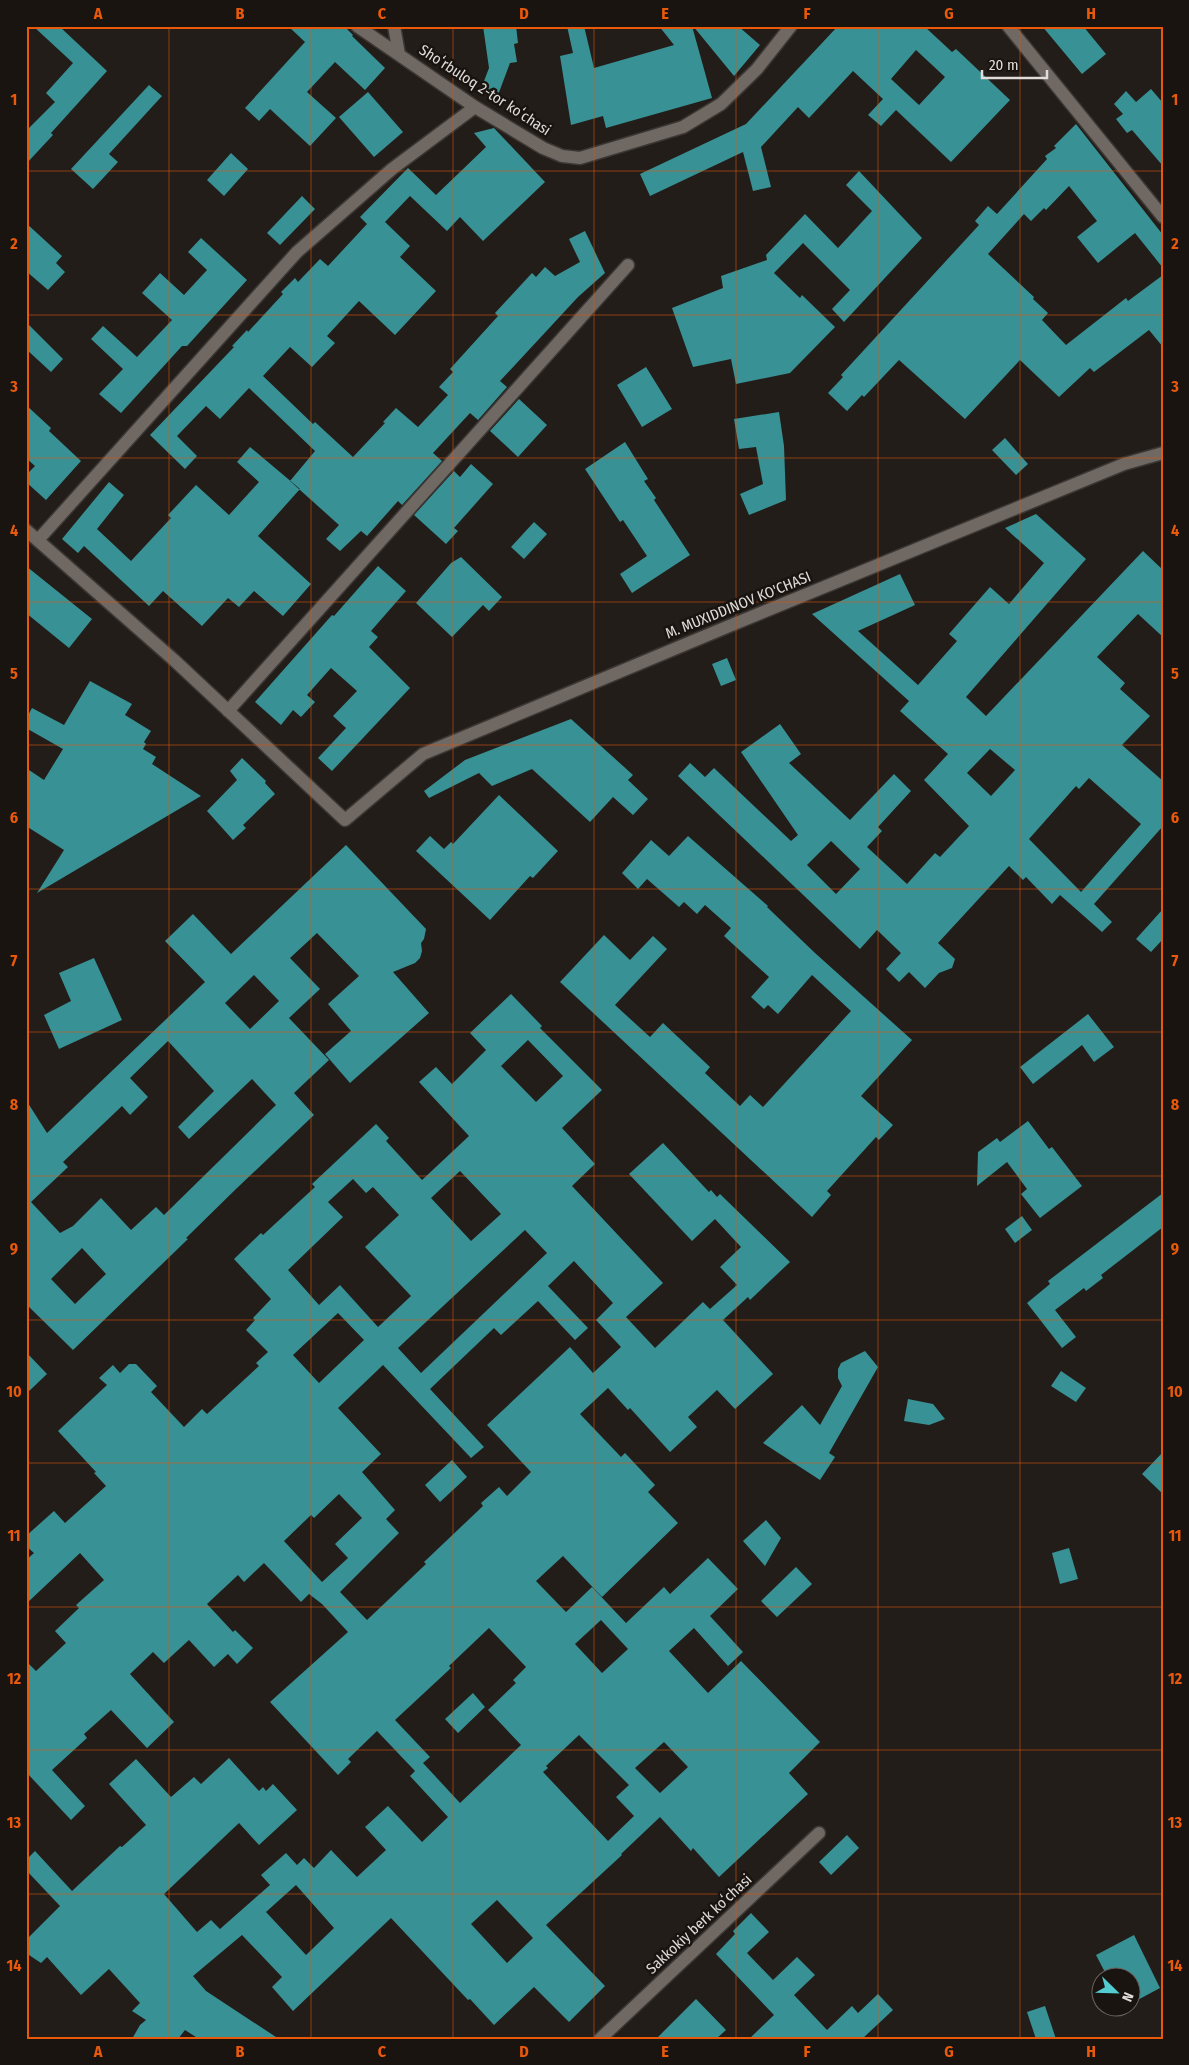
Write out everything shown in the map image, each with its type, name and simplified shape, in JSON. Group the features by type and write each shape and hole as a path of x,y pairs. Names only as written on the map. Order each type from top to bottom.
{"street":[{"path":"357,26 399,54"},
{"name":"Shoʻrbuloq 2-tor koʻchasi","path":"394,26 399,54 475,107 543,148 562,156 580,158 683,126 721,104 757,69 791,26"},
{"path":"1008,26 1163,217"},
{"path":"38,540 297,252 392,169 475,107"},
{"path":"26,530 228,711 628,265"},
{"name":"M. MUXIDDINOV KO'CHASI","path":"228,711 345,820 423,754 1106,472 1163,454"},
{"name":"Sakkokiy berk koʻchasi","path":"600,2039 819,1833"}],"building":[{"path":"33,26 59,26 107,71 51,133 53,135 26,164 26,131 55,102 46,93 73,63"},
{"path":"288,26 344,26 385,68 365,90 335,62 307,92 336,118 310,146 270,109 259,121 245,108 305,42"},
{"path":"483,26 516,26 518,43 514,44 517,62 510,63 498,95 481,89 489,68"},
{"path":"567,26 584,26 594,68 674,45 659,26 692,26 712,98 606,128 603,116 571,125 560,56 573,53"},
{"path":"693,26 738,26 760,45 734,76"},
{"path":"838,26 924,26 952,52 956,49 1010,100 951,162 896,110 881,126 868,115 883,99 853,71 809,118 798,107 761,147 771,187 753,191 743,152 650,196 640,174 746,124","holes":["916,50 945,77 919,105 891,79"]},
{"path":"1042,26 1083,26 1106,54 1082,74"},
{"path":"149,85 162,96 109,154 118,162 93,189 71,169"},
{"path":"1151,89 1163,103 1163,166 1132,130 1127,133 1116,119 1123,114 1114,104 1126,91 1136,102"},
{"path":"368,92 403,132 374,157 339,117"},
{"path":"1076,124 1163,235 1163,268 1135,233 1098,263 1077,237 1097,221 1069,186 1046,210 1044,208 1031,221 1024,214 988,254 1034,297 1033,299 1048,313 1042,320 1066,345 1126,298 1128,301 1163,275 1163,347 1149,330 1094,372 1090,368 1059,397 1020,360 965,419 899,360 864,397 862,395 847,411 828,393 843,377 841,375 979,225 975,221 988,206 997,214 1047,159 1045,156 1056,148 1054,146"},
{"path":"494,128 545,182 483,241 460,217 447,231 410,196 385,222 410,246 400,257 436,291 395,335 359,301 327,336 335,343 312,367 290,347 263,376 313,424 315,422 353,457 385,423 383,422 396,408 418,427 448,395 439,387 453,372 450,369 498,316 495,313 532,273 536,277 545,267 555,276 580,262 569,239 585,231 605,273 578,297 500,381 507,387 478,420 470,413 433,453 442,461 402,505 398,501 367,536 361,531 340,551 326,539 339,525 290,481 315,451 249,388 220,419 206,406 177,436 197,456 185,469 150,435 234,347 232,346 247,330 248,332 295,278 298,282 320,259 328,266 367,224 360,217 408,168 436,195 486,147 474,133"},
{"path":"231,153 248,169 224,196 207,180"},
{"path":"859,171 922,238 844,322 832,309 850,290 803,243 774,273 800,298 802,295 835,327 790,373 736,384 731,359 693,367 672,308 723,288 721,276 767,260 766,255 805,214 838,248 872,211 846,185"},
{"path":"302,196 315,209 280,245 267,233"},
{"path":"26,223 62,256 56,263 65,272 48,290 26,271"},
{"path":"201,238 247,280 187,346 182,346 121,413 99,394 123,369 91,339 103,326 137,357 172,320 142,293 160,273 184,295 207,270 188,252"},
{"path":"26,322 63,359 51,372 26,349"},
{"path":"646,367 672,409 642,427 617,385"},
{"path":"519,399 547,425 518,457 490,431"},
{"path":"26,405 51,428 49,431 81,461 46,500 26,482 26,475 35,466 26,458"},
{"path":"779,412 784,446 786,500 749,515 740,494 763,484 756,447 739,449 734,419"},
{"path":"1005,438 1028,464 1016,475 992,450"},
{"path":"625,442 648,479 644,481 656,498 654,500 690,555 632,593 620,574 647,556 623,520 620,522 585,469"},
{"path":"250,447 300,489 258,536 311,584 283,616 254,591 239,607 228,598 202,626 163,591 149,606 84,546 78,553 62,539 109,482 124,495 97,529 131,561 171,518 168,515 196,485 229,515 259,482 237,462"},
{"path":"471,464 493,484 454,528 458,531 446,544 414,515 454,471 460,477"},
{"path":"1036,514 1086,559 966,697 986,716 1143,551 1163,570 1163,637 1138,614 1097,657 1125,683 1120,689 1150,716 1122,745 1163,781 1163,826 1094,904 1112,922 1102,932 1060,895 1052,904 1026,877 1023,880 1009,866 938,943 955,959 952,968 939,973 925,988 909,972 899,982 886,969 901,953 877,930 860,949 678,776 690,763 705,777 714,768 791,841 798,835 741,752 780,724 801,754 789,763 850,820 894,774 911,791 878,827 882,831 867,847 907,884 935,853 940,857 969,826 924,780 948,754 900,711 909,701 812,614 900,574 915,605 858,631 918,685 957,641 949,634 990,587 1009,604 1044,563 1005,528","holes":["990,749 1015,770 991,796 967,773","1089,778 1141,824 1081,892 1029,839 1076,786 1079,789","831,841 860,869 836,894 807,865"]},
{"path":"534,522 547,534 524,559 511,547"},
{"path":"461,557 502,597 489,611 483,605 452,637 416,603 451,563"},
{"path":"26,566 92,619 69,648 26,613"},
{"path":"378,566 406,591 371,631 378,637 369,647 410,688 332,771 318,758 346,728 333,716 357,691 331,668 307,695 315,702 301,717 293,710 281,725 255,702"},
{"path":"727,658 736,680 721,686 712,664"},
{"path":"90,681 132,704 125,715 151,731 144,742 146,744 143,749 156,757 152,764 201,796 37,893 64,850 26,826 26,768 44,780 63,749 26,728 26,719 32,708 64,725"},
{"path":"571,719 633,775 628,780 648,799 633,815 613,797 590,822 532,769 492,786 479,773 429,798 424,791 465,760"},
{"path":"242,758 266,781 265,783 275,794 243,825 246,828 233,840 207,811 237,780 230,771"},
{"path":"499,795 558,851 533,878 530,876 490,920 416,851 430,836 444,849 451,842 453,844"},
{"path":"688,836 768,906 815,953 912,1040 861,1096 893,1125 879,1140 876,1137 827,1191 831,1195 812,1217 560,982 604,935 630,960 653,936 667,949 615,1005 650,1037 663,1023 710,1067 705,1073 740,1106 750,1095 763,1107 851,1011 812,975 778,1014 768,1005 764,1009 751,997 769,977 724,936 731,928 705,905 697,914 684,902 679,907 647,879 638,889 622,873 651,840 669,856"},
{"path":"346,845 426,929 421,943 422,951 420,958 415,963 393,972 429,1013 350,1083 325,1054 351,1031 328,1004 359,976 317,933 290,958 320,989 289,1018 329,1060 294,1093 314,1115 73,1350 26,1304 26,1100 47,1133 205,982 165,941 193,914 231,954","holes":["254,975 279,1001 250,1029 225,1003","168,1041 214,1091 178,1127 189,1139 252,1079 276,1105 164,1215 156,1207 131,1230 101,1198 73,1226 60,1233 31,1202 68,1167 63,1162 122,1106 130,1115 148,1097 130,1078","82,1248 106,1274 75,1304 51,1279"]},
{"path":"1163,909 1163,939 1151,952 1136,939"},
{"path":"94,958 122,1020 59,1049 44,1015 71,1001 59,973"},
{"path":"511,994 542,1026 540,1028 602,1090 562,1128 595,1164 572,1186 663,1283 626,1317 655,1348 703,1302 710,1309 737,1285 720,1267 741,1247 715,1219 692,1241 629,1174 663,1143 709,1192 711,1190 717,1197 720,1194 790,1262 750,1300 748,1297 723,1320 773,1374 735,1409 717,1390 688,1417 697,1427 670,1452 630,1408 628,1410 608,1388 580,1414 621,1457 625,1453 655,1485 648,1492 678,1523 602,1597 563,1556 536,1581 566,1612 592,1587 626,1623 664,1587 670,1594 708,1558 738,1589 710,1616 743,1652 728,1666 694,1628 669,1651 708,1693 741,1661 820,1742 789,1773 808,1794 719,1877 693,1848 691,1851 660,1817 546,1925 605,1986 569,2022 534,1987 494,2025 391,1918 293,2011 272,1987 282,1977 242,1935 193,1976 206,1991 279,2039 199,2039 185,2030 178,2039 132,2039 140,2025 146,2020 132,2011 140,2003 109,1969 81,1995 47,1957 41,1963 26,1953 26,1940 60,1906 26,1870 26,1860 35,1851 72,1891 120,1846 122,1847 146,1825 109,1784 136,1759 171,1797 194,1777 201,1784 229,1758 259,1791 263,1787 266,1791 273,1784 297,1810 259,1845 239,1823 164,1894 197,1932 211,1920 220,1929 270,1885 261,1875 286,1853 297,1865 304,1858 314,1868 331,1850 357,1877 386,1850 365,1827 388,1806 422,1842 448,1817 410,1776 415,1771 377,1731 348,1759 351,1762 338,1775 270,1702 348,1632 322,1604 309,1594 301,1602 264,1563 244,1582 238,1575 207,1604 233,1632 235,1630 253,1648 237,1664 228,1654 214,1667 189,1640 164,1663 153,1652 130,1674 174,1722 147,1748 111,1710 84,1734 87,1738 52,1770 85,1806 71,1820 26,1772 26,1661 36,1671 66,1643 55,1631 79,1608 76,1605 104,1580 80,1553 26,1604 26,1560 34,1553 26,1546 26,1536 54,1511 65,1523 106,1486 94,1473 96,1472 58,1431 107,1385 99,1378 113,1365 120,1373 129,1364 136,1364 157,1386 151,1392 184,1427 202,1409 207,1414 259,1366 256,1363 268,1352 246,1330 255,1320 253,1318 271,1299 234,1259 315,1187 312,1184 376,1124 389,1138 386,1141 422,1180 469,1136 419,1082 436,1067 452,1084 486,1050 470,1033","holes":["528,1040 563,1076 536,1102 501,1066","460,1171 501,1214 471,1241 431,1198","353,1179 366,1193 373,1187 399,1215 365,1247 411,1296 378,1327 340,1285 319,1305 288,1270 343,1217 328,1202","525,1230 547,1253 421,1373 398,1348","574,1261 613,1303 596,1320 621,1347 593,1373 570,1347 487,1425 531,1472 507,1496 499,1487 481,1503 483,1506 367,1620 340,1592 399,1533 386,1519 395,1510 362,1472 381,1454 338,1408 383,1365 471,1458 484,1447 430,1389 494,1328 501,1335 538,1301 575,1340 588,1328 548,1286","338,1313 364,1340 319,1383 293,1355","339,1494 362,1518 335,1544 348,1558 322,1582 284,1541 311,1515 314,1518","601,1620 628,1649 602,1673 575,1644","489,1628 526,1667 513,1680 516,1683 488,1710 521,1745 460,1803 423,1763 430,1757 395,1720 451,1668 449,1666","579,1735 629,1785 616,1797 634,1816 608,1841 543,1772 548,1768 546,1766","664,1742 688,1767 660,1793 635,1768","296,1885 334,1928 306,1955 266,1912","497,1900 533,1938 507,1963 471,1924"]},
{"path":"1088,1014 1114,1047 1094,1062 1082,1045 1033,1084 1020,1067"},
{"path":"1028,1121 1049,1149 1052,1147 1082,1186 1040,1218 1021,1194 1027,1189 1007,1162 977,1186 978,1152 997,1138 1000,1142"},
{"path":"1163,1193 1163,1227 1101,1275 1103,1278 1086,1291 1084,1288 1055,1310 1076,1337 1062,1348 1027,1303 1050,1284 1048,1281"},
{"path":"1022,1216 1032,1230 1015,1243 1005,1229"},
{"path":"865,1351 878,1367 829,1453 835,1457 820,1480 763,1443 802,1405 820,1425 842,1386 838,1378 838,1369 841,1363"},
{"path":"26,1352 47,1374 26,1394"},
{"path":"1061,1371 1086,1388 1076,1402 1051,1386"},
{"path":"908,1399 933,1404 945,1419 929,1425 904,1421"},
{"path":"1163,1452 1163,1494 1142,1474"},
{"path":"452,1460 467,1477 440,1502 425,1485"},
{"path":"766,1520 781,1538 765,1566 743,1541"},
{"path":"1069,1548 1078,1579 1060,1584 1052,1553"},
{"path":"796,1567 812,1584 777,1617 761,1601"},
{"path":"473,1693 485,1707 458,1733 445,1719"},
{"path":"847,1835 859,1848 831,1875 819,1862"},
{"path":"751,1913 769,1932 747,1953 773,1980 797,1957 815,1975 794,1995 827,2030 852,2006 858,2013 878,1994 893,2010 862,2039 749,2039 774,2015 716,1954 735,1934 733,1931"},
{"path":"1134,1935 1160,1988 1142,1998 1142,1968 1103,1968 1096,1955"},
{"path":"696,1999 726,2030 716,2039 656,2039"},
{"path":"1045,2006 1056,2039 1036,2039 1027,2012"}]}
